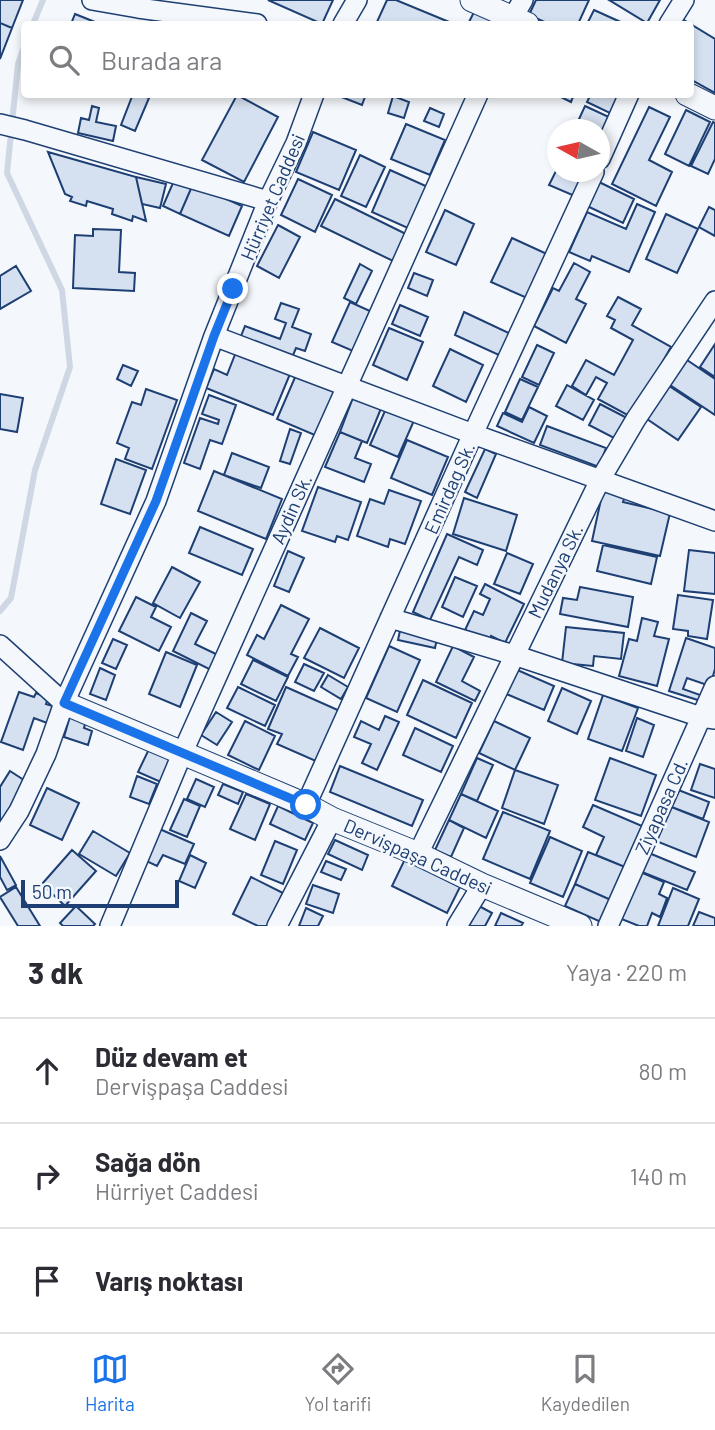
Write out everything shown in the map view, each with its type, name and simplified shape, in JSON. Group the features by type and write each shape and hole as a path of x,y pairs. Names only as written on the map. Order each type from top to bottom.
{"street":[{"path":"92,0 236,21"},
{"path":"345,21 356,0"},
{"path":"472,0 518,17"},
{"path":"671,21 684,0"},
{"name":"Hürriyet Caddesi","path":"0,840 19,811 46,754 64,703 156,501 214,336 313,98"},
{"name":"Aydin Sk.","path":"110,926 182,754 476,98"},
{"path":"610,137 627,98"},
{"path":"694,98 715,108"},
{"path":"0,124 268,201"},
{"name":"Emirdag Sk.","path":"306,805 472,434 589,182"},
{"name":"Mudanya Sk.","path":"418,854 600,480 636,419 715,301"},
{"path":"214,336 472,434 715,521"},
{"path":"390,618 708,718"},
{"path":"1,646 64,703"},
{"name":"Ziyapasa Cd.","path":"608,926 708,718 715,686"},
{"name":"Dervişpaşa Caddesi","path":"64,703 306,805 332,819 580,926"},
{"path":"277,926 332,819"},
{"path":"457,926 482,884"}],"building":[{"path":"0,0 23,0 12,28 0,23"},
{"path":"268,0 333,0 323,21 315,21"},
{"path":"387,0 396,0 447,21 377,21"},
{"path":"536,0 589,0 579,21 542,21 529,15"},
{"path":"609,0 660,0 648,21"},
{"path":"594,10 618,21 588,21"},
{"path":"474,12 494,21 470,21"},
{"path":"75,14 92,21 72,21"},
{"path":"0,23 12,28 0,59"},
{"path":"694,26 715,39 715,93 694,81"},
{"path":"131,98 149,98 135,131 121,125"},
{"path":"235,98 243,98 278,117 244,182 202,160"},
{"path":"344,98 365,98 362,105"},
{"path":"392,98 409,102 404,118 388,113"},
{"path":"589,98 622,98 614,115 587,102"},
{"path":"92,106 99,108 96,122 116,126 113,141 78,133 81,118 89,120"},
{"path":"585,106 611,118 610,120 579,119"},
{"path":"649,107 670,117 649,160 672,172 656,206 612,184"},
{"path":"430,108 444,114 439,127 424,121"},
{"path":"686,110 710,122 689,166 665,154"},
{"path":"713,122 715,159 708,174 691,166"},
{"path":"406,124 445,140 430,175 391,159"},
{"path":"313,132 356,150 339,190 296,172"},
{"path":"48,152 136,177 146,221 133,216 132,221 112,214 113,209 87,201 86,206 70,201 72,197 65,194"},
{"path":"360,155 385,167 366,207 341,196"},
{"path":"390,170 428,187 410,229 372,212"},
{"path":"176,176 193,184 180,214 163,206"},
{"path":"136,177 166,184 160,208 142,204"},
{"path":"298,179 332,195 315,232 281,215"},
{"path":"550,182 584,182 577,197 549,185"},
{"path":"599,182 634,199 623,223 587,206"},
{"path":"193,184 242,206 229,236 180,214"},
{"path":"335,199 406,234 393,261 321,226"},
{"path":"637,204 655,212 629,272 592,256 590,261 569,252 587,212 626,229"},
{"path":"709,207 715,210 715,236 699,227"},
{"path":"445,210 474,224 456,265 426,252"},
{"path":"666,214 698,229 677,273 646,259"},
{"path":"278,225 300,237 279,278 257,266"},
{"path":"93,229 121,230 119,272 135,273 134,291 73,288 75,235 93,236"},
{"path":"512,238 547,254 527,298 491,282"},
{"path":"574,263 590,272 576,299 586,304 566,343 534,326 553,288 559,291"},
{"path":"360,264 372,271 356,304 344,298"},
{"path":"16,266 31,291 0,309 0,276"},
{"path":"414,273 433,280 427,296 408,288"},
{"path":"618,297 641,309 632,325 671,347 631,417 598,399 607,383 596,377 586,395 572,386 586,360 614,375 633,340 611,328 615,320 607,316"},
{"path":"350,302 370,311 353,351 332,342"},
{"path":"281,303 299,309 292,327 311,334 305,351 296,348 291,360 239,341 245,326 280,339 286,323 275,319"},
{"path":"400,305 428,317 420,336 392,324"},
{"path":"464,312 511,334 501,356 455,335"},
{"path":"389,328 423,342 407,380 373,365"},
{"path":"715,344 715,377 700,367"},
{"path":"537,345 554,353 539,385 522,377"},
{"path":"450,349 483,365 466,402 433,386"},
{"path":"236,352 290,374 273,415 206,388 214,369 227,375"},
{"path":"687,360 715,379 715,415 670,385"},
{"path":"123,365 138,371 131,386 117,379"},
{"path":"296,375 335,391 317,436 277,419"},
{"path":"520,379 538,387 522,420 505,412"},
{"path":"567,385 594,400 583,420 556,406"},
{"path":"669,386 701,407 678,440 647,419"},
{"path":"146,389 177,400 152,469 125,459 129,448 117,443 132,402 141,405"},
{"path":"0,394 23,398 17,432 0,429"},
{"path":"209,395 236,405 222,444 210,440 200,469 184,463 200,418 218,424 219,420 202,414"},
{"path":"354,395 382,406 367,443 340,432"},
{"path":"388,404 416,416 398,457 370,445"},
{"path":"600,404 627,418 616,439 589,425"},
{"path":"529,407 547,416 534,443 497,426 503,413 522,422"},
{"path":"547,426 606,448 599,467 540,445"},
{"path":"290,429 301,433 290,464 280,461"},
{"path":"340,432 362,441 355,458 371,464 364,482 325,467"},
{"path":"407,440 448,457 432,495 391,478"},
{"path":"485,449 496,454 477,498 465,492"},
{"path":"232,453 269,467 261,488 224,475"},
{"path":"116,459 146,470 130,514 101,504"},
{"path":"214,471 282,499 266,539 198,511"},
{"path":"318,487 361,502 348,540 337,536 335,542 302,531"},
{"path":"389,490 421,501 405,544 390,539 388,547 357,536 370,499 384,504"},
{"path":"603,490 625,496 623,502 670,513 660,556 592,541"},
{"path":"464,498 517,515 506,551 453,534"},
{"path":"200,527 253,549 242,575 189,553"},
{"path":"447,534 483,550 477,565 459,557 430,620 413,612"},
{"path":"603,545 657,557 651,584 597,571"},
{"path":"689,550 715,553 715,594 684,591"},
{"path":"288,551 304,558 289,592 274,586"},
{"path":"507,553 533,564 520,594 494,584"},
{"path":"172,567 200,582 180,618 153,603"},
{"path":"455,577 477,586 463,617 442,607"},
{"path":"485,584 524,604 505,643 491,636 489,641 465,630 474,611 483,615 490,599 480,594"},
{"path":"580,587 633,597 628,627 560,614 563,598 577,600"},
{"path":"678,595 713,600 707,639 688,636 688,631 673,629"},
{"path":"136,597 156,607 151,617 171,627 159,651 119,631"},
{"path":"281,605 309,619 291,654 298,657 288,676 247,655 257,635 264,639"},
{"path":"191,613 207,621 195,644 218,655 211,670 173,651"},
{"path":"642,618 658,622 654,636 669,639 657,686 619,676 629,639 637,641"},
{"path":"401,626 438,634 435,648 398,640"},
{"path":"566,627 624,633 621,659 594,656 593,666 562,663"},
{"path":"320,628 359,648 344,678 304,658"},
{"path":"686,638 715,648 715,669 710,686 687,678 683,689 703,696 701,701 669,691"},
{"path":"113,639 127,645 116,669 102,663"},
{"path":"389,646 420,660 397,712 366,698"},
{"path":"453,646 474,657 462,681 480,691 475,701 436,682"},
{"path":"166,652 197,665 180,707 149,694"},
{"path":"253,660 288,677 276,701 241,684"},
{"path":"304,664 324,673 314,691 295,682"},
{"path":"100,668 115,675 106,700 90,694"},
{"path":"515,669 554,686 544,710 504,693"},
{"path":"328,675 348,687 341,699 321,687"},
{"path":"423,680 472,703 456,738 407,715"},
{"path":"238,687 275,705 265,726 227,708"},
{"path":"286,687 340,711 318,762 277,744 282,734 268,729"},
{"path":"562,688 591,701 577,734 548,721"},
{"path":"19,692 34,697 36,693 48,698 46,704 53,706 47,723 34,718 23,750 1,742"},
{"path":"603,695 638,708 622,751 588,739"},
{"path":"216,712 232,722 217,745 201,735"},
{"path":"70,716 86,721 84,728 92,731 88,745 64,737"},
{"path":"385,716 399,722 377,770 362,763 371,744 354,737 361,721 379,730"},
{"path":"637,718 654,725 643,757 626,751"},
{"path":"245,721 275,736 259,770 228,755"},
{"path":"494,721 530,738 515,770 479,753"},
{"path":"415,728 453,746 441,772 403,755"},
{"path":"150,747 175,758 163,783 138,772"},
{"path":"477,758 493,765 477,801 461,794"},
{"path":"610,758 656,775 641,816 595,800"},
{"path":"700,764 715,769 715,798 691,790"},
{"path":"340,766 423,800 412,826 330,792"},
{"path":"515,770 558,785 544,824 502,808"},
{"path":"10,771 30,784 0,823 0,787"},
{"path":"137,776 157,784 149,804 130,797"},
{"path":"196,779 214,787 205,807 187,799"},
{"path":"223,784 243,792 238,804 218,795"},
{"path":"47,788 79,803 62,840 30,825"},
{"path":"676,789 709,802 703,819 669,806"},
{"path":"246,794 270,804 255,840 230,829"},
{"path":"461,794 498,811 486,838 449,820"},
{"path":"184,799 200,806 187,837 170,830"},
{"path":"593,805 642,826 625,867 596,855 604,837 583,827"},
{"path":"278,806 313,823 305,840 270,824"},
{"path":"669,806 709,822 696,857 656,841"},
{"path":"503,812 550,831 530,879 483,859"},
{"path":"449,820 464,828 451,857 435,850"},
{"path":"155,827 194,844 185,864 163,855 157,866 142,859"},
{"path":"93,831 130,853 116,876 79,854"},
{"path":"550,837 582,851 563,897 530,883"},
{"path":"335,840 368,855 362,870 328,854"},
{"path":"275,841 297,850 283,884 261,875"},
{"path":"72,850 96,871 65,906 42,884"},
{"path":"588,852 625,867 611,900 575,884"},
{"path":"649,853 695,872 687,890 642,872"},
{"path":"190,855 206,863 195,888 179,881"},
{"path":"0,856 16,885 7,890 0,877"},
{"path":"405,859 460,887 447,913 392,886"},
{"path":"326,861 346,869 341,880 321,872"},
{"path":"638,871 664,882 659,894 667,898 660,917 652,913 647,926 639,926 619,918"},
{"path":"251,877 283,893 267,926 258,926 233,914"},
{"path":"575,884 611,900 601,922 565,906"},
{"path":"313,885 339,894 333,913 306,904"},
{"path":"16,887 40,926 18,926 0,897"},
{"path":"673,888 699,899 688,926 658,926"},
{"path":"76,906 95,924 93,926 63,926 60,923"},
{"path":"479,906 492,913 485,926 469,926"},
{"path":"306,908 323,916 318,926 299,926"},
{"path":"699,912 715,918 715,926 693,926"},
{"path":"501,913 523,923 521,926 495,926"}],"waterway":[{"path":"34,21 43,0"},
{"path":"0,611 11,598 35,470 70,367 62,290 7,173 21,56"}],"route":[{"path":"233,289 156,501 64,703 306,805"}]}
